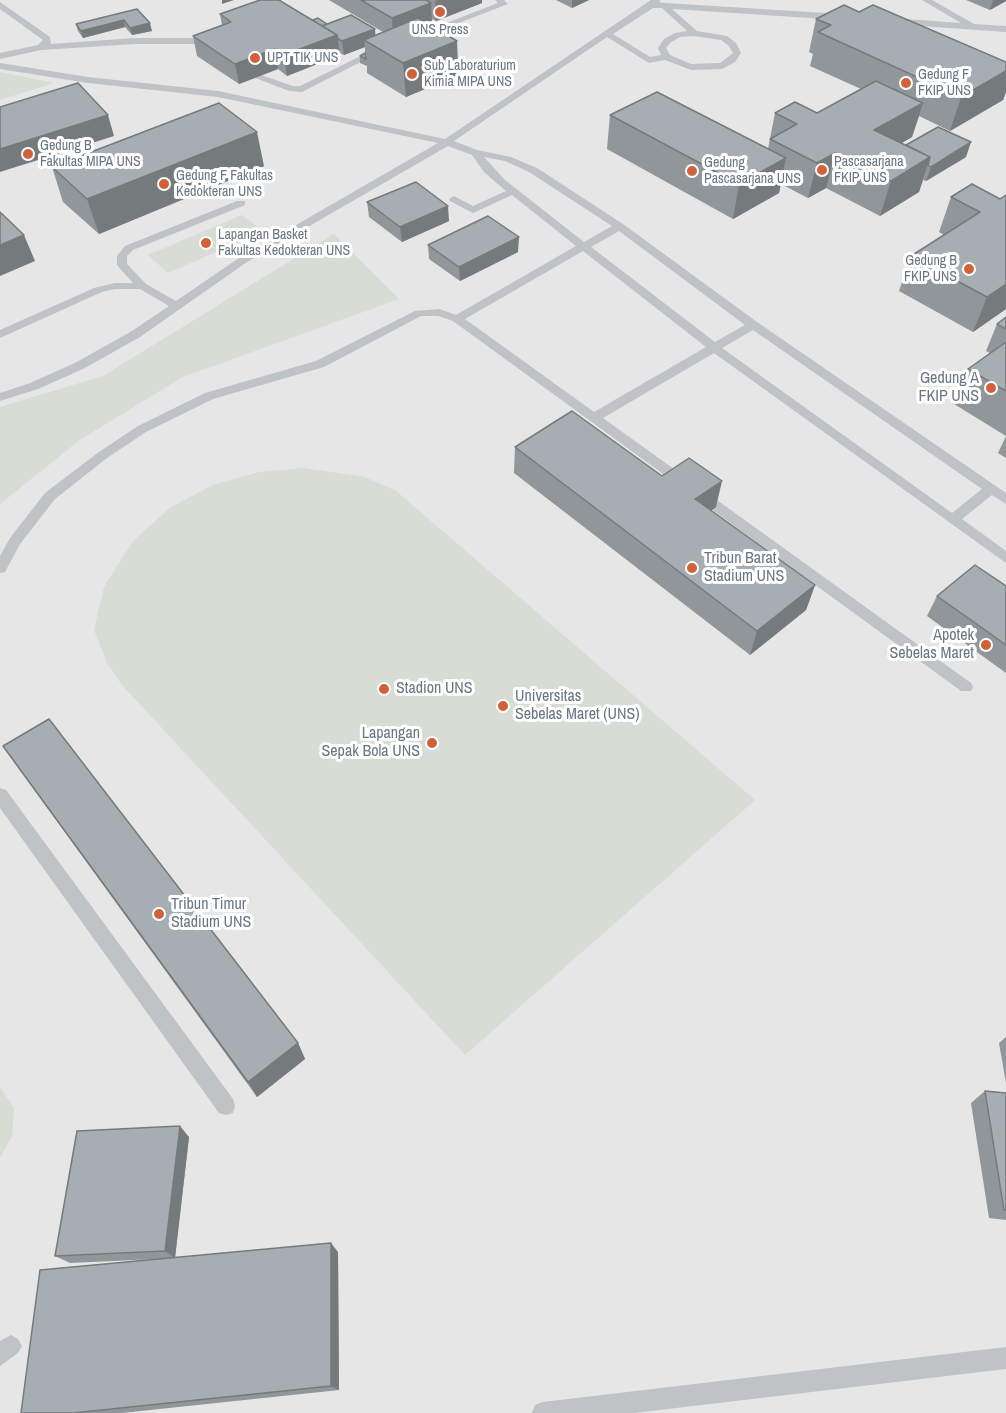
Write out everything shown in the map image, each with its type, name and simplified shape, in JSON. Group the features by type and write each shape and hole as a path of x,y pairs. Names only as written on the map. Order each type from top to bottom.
{"lane":[{"path":"404,41 504,4 499,0"},
{"path":"926,0 973,27"},
{"path":"657,3 694,33"},
{"path":"0,397 34,386 79,366 136,334 175,305 287,233 447,142 657,3 853,18"},
{"path":"0,5 47,39 46,44 41,47"},
{"path":"877,20 1006,29"},
{"path":"135,41 142,33"},
{"path":"694,33 724,38 733,45 737,53 732,60 722,66 707,68 676,63 666,57 662,48 667,41 678,35 694,33"},
{"path":"608,34 649,60 666,57"},
{"path":"0,56 41,47 135,41 203,41 216,49"},
{"path":"258,77 292,89 302,89 383,49"},
{"path":"0,66 88,80 218,94 447,142 475,153 508,159 533,170 619,226 753,325 1006,500"},
{"path":"66,87 88,80"},
{"path":"475,153 488,170 513,191 713,347 1006,558"},
{"path":"454,199 473,210 513,191"},
{"path":"175,305 142,286 122,265 122,256 129,248 241,203"},
{"path":"457,319 619,226"},
{"path":"0,334 98,290 116,286 142,286"},
{"path":"0,568 15,541 50,496 142,429 209,396 275,375 320,364 419,313 439,312 457,319 966,687"},
{"path":"594,418 753,325"},
{"path":"953,519 991,489"},
{"path":"0,795 226,1106"},
{"path":"543,1413 1006,1358"}],"shaded area":[{"name":"Universitas Sebelas Maret (UNS)","path":"0,0 1006,0 1006,1413 0,1413"},
{"path":"0,72 54,83 0,100"},
{"name":"Lapangan Basket Fakultas Kedokteran UNS","path":"242,215 263,231 168,273 148,255"},
{"path":"334,234 399,299 183,377 81,439 0,504 0,407 103,376"},
{"name":"Lapangan Sepak Bola UNS","path":"304,468 365,477 396,491 755,800 465,1055 122,685 107,663 94,630 104,587 133,541 171,507 213,485 259,472"},
{"path":"0,1087 14,1108 12,1136 0,1158"}],"building":[{"path":"260,0 279,0 337,35 284,55 275,49 235,64 193,36 231,22 220,14"},
{"path":"361,0 426,0 431,3 392,18"},
{"path":"844,5 859,12 873,5 1006,62 1006,71 961,97 818,32 831,25 816,19"},
{"path":"137,9 150,23 130,28 124,20 81,31 76,24"},
{"path":"351,15 375,29 342,41 322,26"},
{"path":"318,18 327,24 322,26 313,20"},
{"path":"418,18 457,41 403,63 364,40"},
{"path":"876,81 923,103 874,130 930,157 891,181 835,153 817,163 770,139 797,124 775,113 795,102 817,113"},
{"path":"78,83 108,115 0,149 0,107"},
{"path":"657,92 786,158 739,184 610,115"},
{"path":"219,103 257,132 87,199 52,167"},
{"path":"938,127 971,142 931,167 928,165 930,157 906,145"},
{"path":"416,182 448,206 400,227 367,202"},
{"path":"972,184 1000,199 1006,195 1006,284 987,297 911,256 980,212 951,197"},
{"path":"0,212 24,235 0,245"},
{"path":"488,216 519,237 459,267 428,245"},
{"path":"1006,317 1006,329 997,324"},
{"path":"1006,342 1006,391 968,369"},
{"name":"Tribun Barat Stadium UNS","path":"572,411 662,476 689,458 722,481 695,499 815,585 757,631 515,447"},
{"path":"975,565 1006,586 1006,645 937,596"},
{"name":"Tribun Timur Stadium UNS","path":"49,719 298,1043 248,1082 3,746"},
{"path":"985,1091 1006,1093 1006,1210 1004,1210"},
{"path":"180,1126 165,1251 55,1256 77,1131"},
{"path":"331,1243 331,1386 73,1413 21,1413 40,1270"}],"place":[{"name":"UNS Press","path":"440,12"},
{"name":"UPT TIK UNS","path":"255,58"},
{"name":"Sub Laboraturium Kimia MIPA UNS","path":"412,74"},
{"name":"Gedung F FKIP UNS","path":"906,83"},
{"name":"Gedung B Fakultas MIPA UNS","path":"28,154"},
{"name":"Pascasarjana FKIP UNS","path":"822,170"},
{"name":"Gedung Pascasarjana UNS","path":"692,171"},
{"name":"Gedung F Fakultas Kedokteran UNS","path":"164,184"},
{"name":"Lapangan Basket Fakultas Kedokteran UNS","path":"206,243"},
{"name":"Gedung B FKIP UNS","path":"969,269"},
{"name":"Gedung A FKIP UNS","path":"991,388"},
{"name":"Tribun Barat Stadium UNS","path":"692,568"},
{"name":"Apotek Sebelas Maret","path":"986,645"},
{"name":"Stadion UNS","path":"384,689"},
{"name":"Universitas Sebelas Maret (UNS)","path":"503,706"},
{"name":"Lapangan Sepak Bola UNS","path":"432,743"},
{"name":"Tribun Timur Stadium UNS","path":"159,914"}]}
